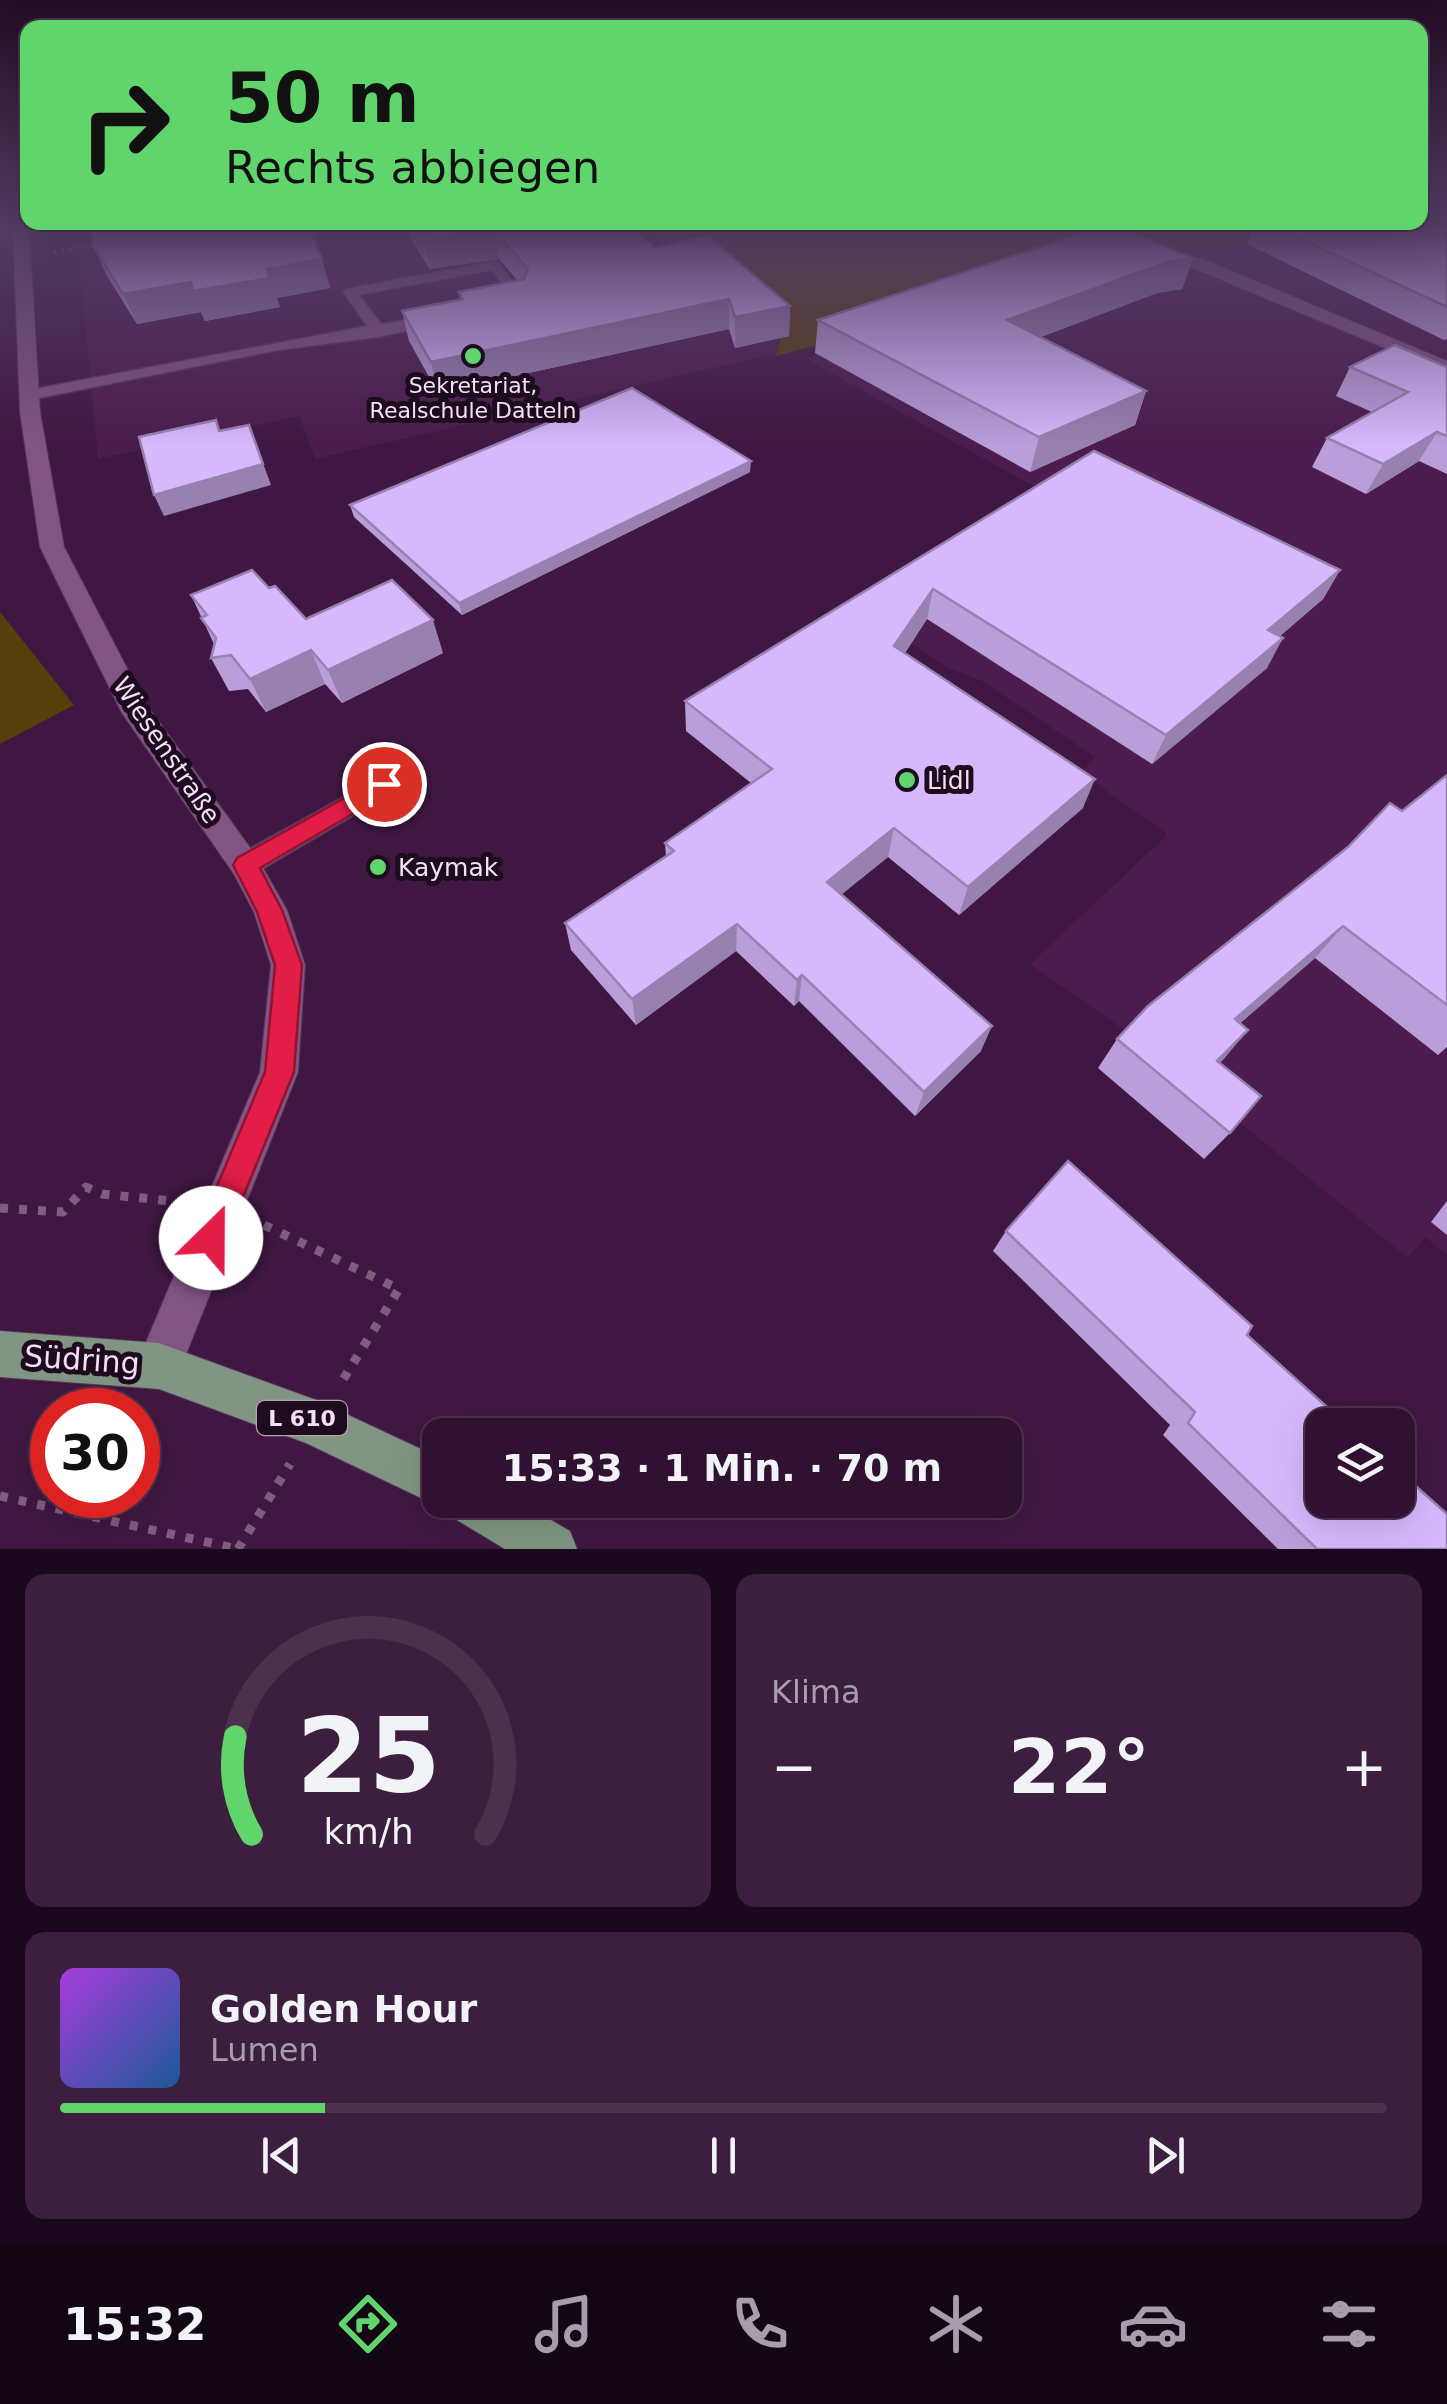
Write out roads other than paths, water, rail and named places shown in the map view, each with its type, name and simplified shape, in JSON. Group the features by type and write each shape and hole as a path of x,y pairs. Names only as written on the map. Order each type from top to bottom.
{"main road":[{"name":"Südring","path":"0,1354 159,1366 316,1423 422,1473"},
{"path":"500,1518 552,1549"}],"street":[{"name":"Wiesenstraße","path":"24,301 29,395 52,546 132,706 245,865 270,910 288,965 280,1072 159,1366"},
{"path":"1288,301 1447,368"}],"lane":[{"path":"357,301 379,332"},
{"path":"504,306 522,301"},
{"path":"29,395 279,345 379,332 447,318"},
{"path":"245,865 384,784"}],"place":[{"name":"Sekretariat, Realschule Datteln","path":"473,356"},
{"name":"Lidl","path":"907,780"},
{"name":"Kaymak","path":"378,867"}]}
